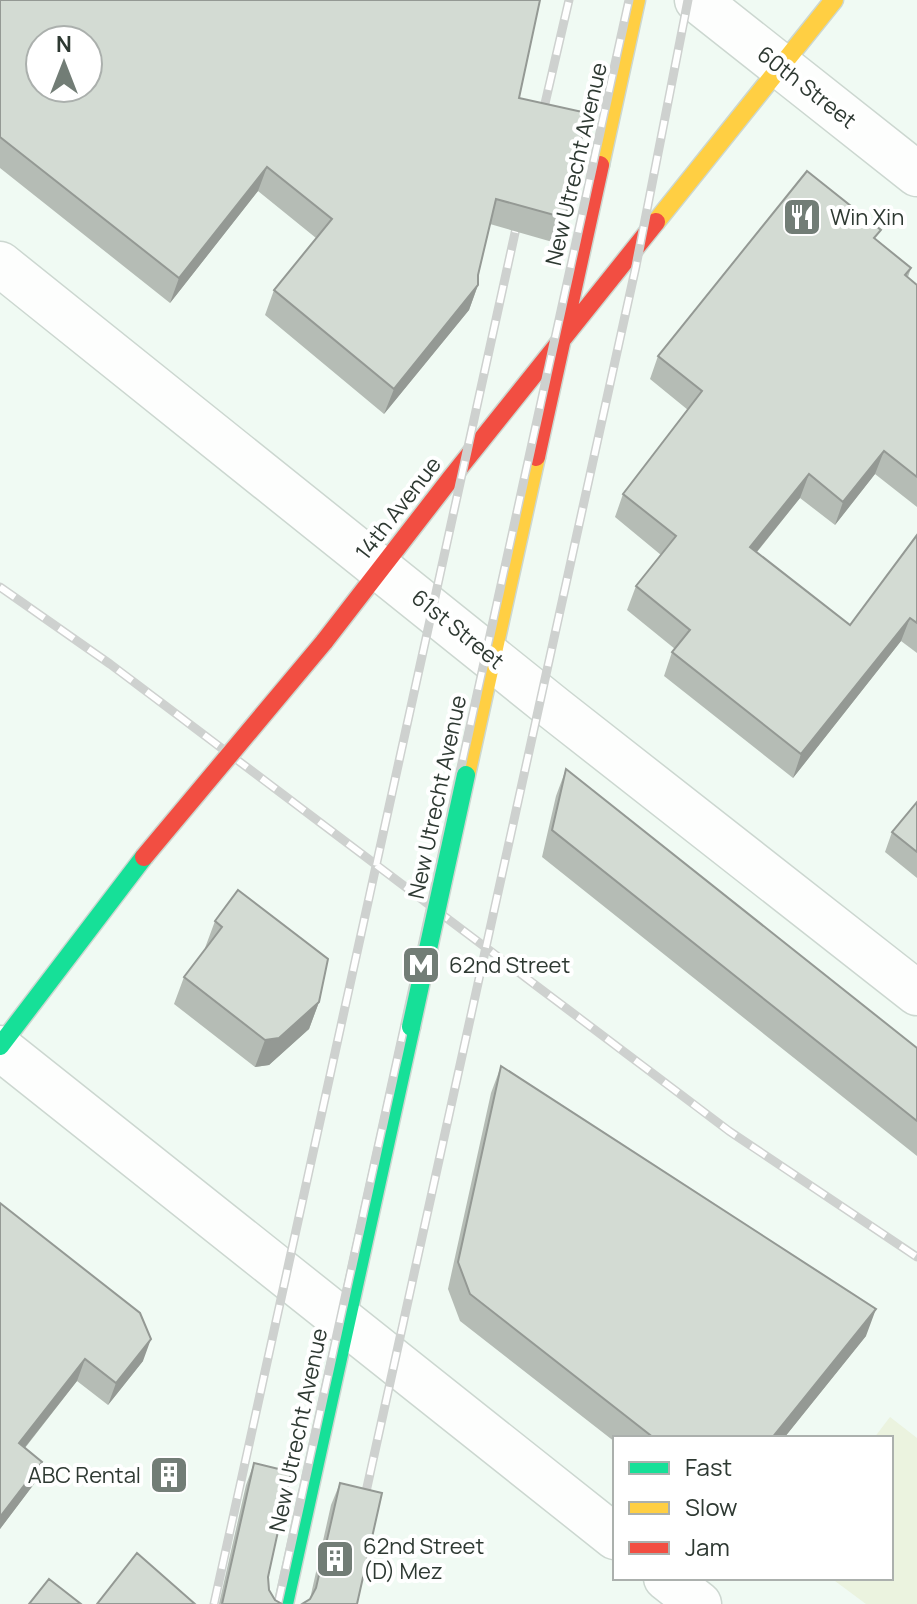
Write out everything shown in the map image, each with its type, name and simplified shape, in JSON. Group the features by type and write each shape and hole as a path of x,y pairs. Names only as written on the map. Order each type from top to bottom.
{"street":[{"name":"New Utrecht Avenue","path":"284,1604 636,0"},
{"name":"60th Street","path":"697,0 917,174"},
{"name":"14th Avenue","path":"0,1047 144,857 324,642 834,0"},
{"name":"61st Street","path":"0,264 555,709 917,993"},
{"path":"0,1047 613,1535"},
{"path":"669,1580 699,1604"}],"green space":[{"path":"890,1417 917,1438 917,1604 866,1604 834,1580 893,1580 893,1436 876,1436"}],"building":[{"path":"0,0 540,0 519,98 587,113 565,218 496,199 478,285 394,389 274,290 332,219 267,167 179,278 0,137"},
{"path":"807,171 881,230 874,238 911,268 905,275 917,285 917,477 884,451 843,502 809,474 750,547 850,625 917,535 917,623 910,618 801,754 672,652 690,630 636,586 676,536 623,494 702,391 658,356"},
{"path":"566,769 917,1048 917,1121 552,830"},
{"path":"917,802 917,852 892,832"},
{"path":"238,890 328,959 319,1002 279,1038 265,1040 184,977 222,927 215,921"},
{"path":"501,1066 876,1309 774,1436 651,1436 470,1294 458,1262"},
{"path":"0,1203 140,1313 151,1339 116,1383 85,1359 19,1443 42,1462 0,1517"},
{"path":"254,1463 291,1472 268,1577 269,1590 275,1600 282,1604 222,1604"},
{"name":"62nd Street (D) Mez","path":"340,1483 382,1493 357,1604 302,1604 310,1599 316,1588"},
{"path":"137,1553 195,1604 97,1604"},
{"path":"49,1579 81,1604 29,1604"}],"railway":[{"path":"540,125 569,0"},
{"path":"278,1604 629,0"},
{"path":"362,1510 636,266 688,0"},
{"path":"214,1604 520,210"},
{"path":"0,587 110,664 729,1131 917,1257"}],"traffic: fast":[{"path":"411,1027 466,775"},
{"path":"0,1046 144,857"},
{"path":"284,1604 411,1027"}],"traffic: slow":[{"path":"600,165 636,0"},
{"path":"656,222 834,0"},
{"path":"466,775 536,457"}],"traffic: jam":[{"path":"536,457 600,165"},
{"path":"324,642 656,222"},
{"path":"144,857 324,642"}],"place":[{"name":"Win Xin","path":"802,217"},
{"name":"62nd Street","path":"421,965"},
{"name":"ABC Rental","path":"169,1475"},
{"name":"62nd Street (D) Mez","path":"335,1559"}]}
